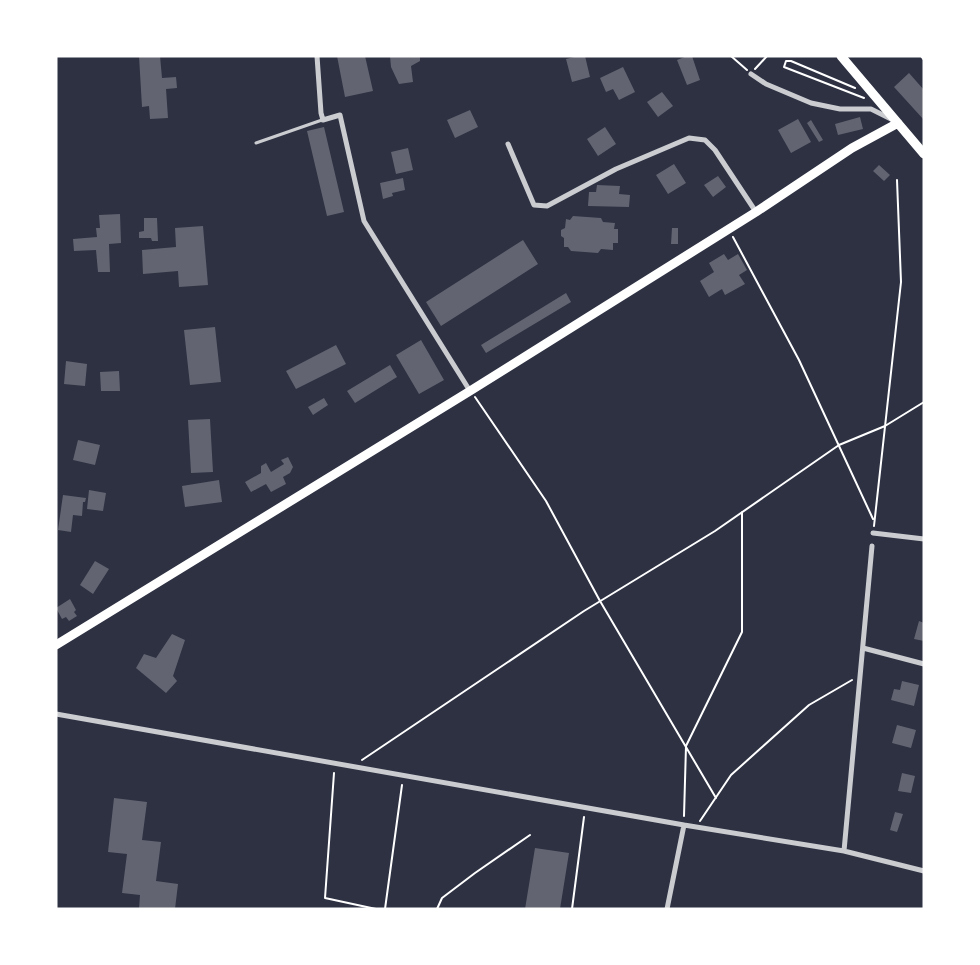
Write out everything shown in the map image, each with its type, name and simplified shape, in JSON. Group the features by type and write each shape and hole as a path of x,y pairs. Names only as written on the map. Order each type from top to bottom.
{"main road":[{"path":"841,56 924,154"},
{"path":"56,645 470,391 756,212 852,148 898,123"}],"street":[{"path":"317,56 321,113 323,120 340,115 364,221 470,391"},
{"path":"751,74 766,84 811,103 840,109 871,109 898,123"},
{"path":"508,144 534,205 547,206 616,169 689,138 705,140 715,150 756,212"},
{"path":"873,533 924,539"},
{"path":"844,851 872,546"},
{"path":"863,648 924,664"},
{"path":"56,714 684,825 844,851 924,871"},
{"path":"667,909 684,825"}],"lane":[{"path":"256,143 323,120"}],"path":[{"path":"731,56 751,74 767,56"},
{"path":"921,56 924,60"},
{"path":"860,90 791,61 786,61 784,67 870,101"},
{"path":"876,504 901,282 897,180"},
{"path":"729,229 799,360 874,521"},
{"path":"470,391 546,501 600,601 716,798"},
{"path":"352,766 600,601 715,531 838,445 885,426 924,402"},
{"path":"684,825 686,746 742,632 742,512"},
{"path":"696,827 731,775 809,705 861,675"},
{"path":"334,773 325,898 376,909"},
{"path":"385,909 402,785"},
{"path":"572,909 584,817"},
{"path":"437,909 442,898 475,872 530,836"}],"building":[{"path":"139,56 160,56 162,78 176,77 177,88 166,89 168,118 150,119 149,106 142,107"},
{"path":"337,56 365,56 373,91 345,97"},
{"path":"390,56 420,56 420,61 411,66 413,82 399,84 391,67"},
{"path":"585,56 590,77 572,82 566,59"},
{"path":"692,56 700,80 687,85 677,60"},
{"path":"623,67 635,92 619,100 613,89 606,92 600,78"},
{"path":"909,73 924,90 924,120 894,87"},
{"path":"662,92 673,106 658,117 647,102"},
{"path":"470,110 478,127 455,138 447,120"},
{"path":"860,117 863,129 838,135 835,124"},
{"path":"798,119 811,142 791,153 778,130"},
{"path":"811,120 823,140 819,142 807,123"},
{"path":"324,127 344,212 327,216 307,131"},
{"path":"605,127 616,144 598,156 587,139"},
{"path":"408,148 413,170 396,174 391,152"},
{"path":"674,164 686,183 668,194 656,175"},
{"path":"879,165 890,175 884,181 873,171"},
{"path":"718,176 726,187 713,197 704,185"},
{"path":"403,178 405,190 392,193 393,196 383,199 380,183"},
{"path":"597,185 620,186 619,194 630,195 629,207 588,206 589,192 596,192"},
{"path":"120,214 121,243 109,244 110,272 98,272 96,250 74,251 73,239 97,237 96,228 100,228 99,215"},
{"path":"573,216 601,218 603,222 615,223 614,229 618,229 618,243 613,243 613,250 601,249 598,253 571,251 568,247 564,247 564,238 561,236 561,230 565,228 566,219 570,220"},
{"path":"144,218 157,218 158,241 152,241 151,238 139,238 139,232 144,231"},
{"path":"203,226 208,285 179,287 178,271 143,274 142,250 176,247 175,228"},
{"path":"672,228 678,228 678,244 671,244"},
{"path":"523,240 538,264 441,326 426,302"},
{"path":"724,254 728,260 738,254 747,270 739,275 745,284 725,295 722,289 709,297 700,281 714,272 709,263"},
{"path":"566,293 571,302 486,353 481,345"},
{"path":"215,327 221,382 190,385 184,330"},
{"path":"421,340 444,380 419,394 396,355"},
{"path":"336,345 346,364 296,389 286,371"},
{"path":"66,361 87,364 85,386 64,384"},
{"path":"390,365 397,377 355,403 347,391"},
{"path":"119,371 120,391 101,391 100,372"},
{"path":"324,398 328,405 313,415 308,407"},
{"path":"210,419 213,472 191,473 188,420"},
{"path":"78,440 100,445 95,465 73,460"},
{"path":"288,457 293,467 290,473 283,477 286,484 271,492 266,484 251,492 245,482 261,473 261,466 266,463 271,472 284,464 281,460"},
{"path":"219,480 222,502 185,507 182,486"},
{"path":"89,490 106,493 103,511 87,509"},
{"path":"63,495 86,498 85,502 83,502 82,516 73,515 71,532 58,530"},
{"path":"95,561 109,569 93,594 80,585"},
{"path":"70,599 77,616 69,621 66,617 62,619 56,608"},
{"path":"919,621 924,623 924,641 914,639"},
{"path":"172,634 185,640 173,676 177,681 166,693 136,668 144,654 156,658"},
{"path":"902,681 919,685 914,706 891,700 894,689 900,690"},
{"path":"897,725 916,730 911,748 892,743"},
{"path":"902,773 915,776 911,793 898,791"},
{"path":"114,798 147,802 142,840 161,842 156,881 178,884 175,909 139,909 140,895 122,893 127,854 108,852"},
{"path":"895,812 903,814 897,832 890,830"},
{"path":"535,848 569,853 560,909 525,909"}]}
